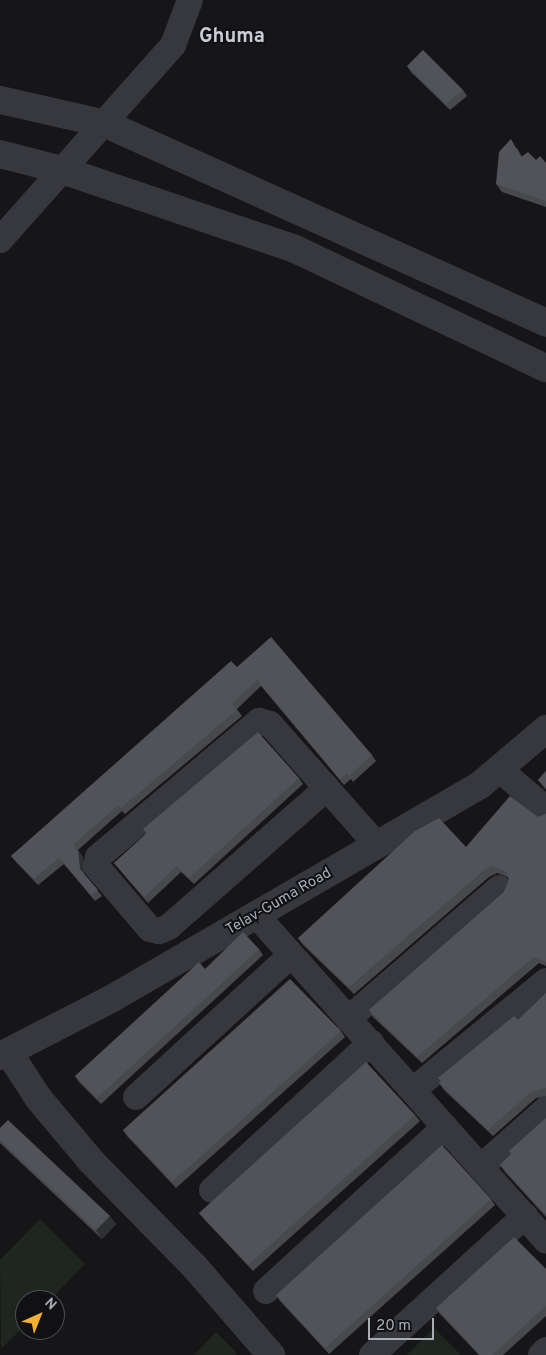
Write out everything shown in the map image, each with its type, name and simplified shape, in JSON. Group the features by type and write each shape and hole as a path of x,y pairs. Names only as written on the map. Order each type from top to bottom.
{"street":[{"path":"0,240 106,124 173,45 190,0"},
{"path":"0,100 106,124 546,323"},
{"path":"0,154 62,170 295,249 546,368"},
{"path":"327,788 169,927 159,931 150,929 96,866 98,857 259,721 270,724 327,788 377,845"},
{"name":"Telav-Guma Road","path":"3,1060 112,999 480,785 546,729"},
{"path":"499,769 546,809"},
{"path":"348,1019 499,888"},
{"path":"256,915 480,1167 538,1227 372,1355"},
{"path":"136,1096 291,955"},
{"path":"413,1090 546,981"},
{"path":"212,1190 371,1043"},
{"path":"3,1060 39,1099 91,1162 194,1266 271,1355"},
{"path":"480,1167 546,1109"},
{"path":"266,1291 445,1127"},
{"path":"541,1355 546,1350"}],"shaded area":[{"path":"40,1219 85,1264 60,1290 15,1290 15,1335 1,1349 0,1260"},
{"path":"434,1328 461,1355 407,1355"},
{"path":"216,1332 237,1353 235,1355 194,1355"}],"building":[{"path":"423,50 463,90 446,104 407,66"},
{"path":"511,139 521,157 528,152 536,160 540,156 546,163 546,201 496,184 499,152"},
{"path":"271,637 372,755 349,776 347,773 340,779 257,680 232,704 237,710 121,808 118,805 73,845 78,851 80,869 98,890 91,895 59,858 34,879 11,856 231,661 237,667"},
{"path":"258,732 299,778 189,878 177,866 144,897 114,863 147,833 143,829"},
{"path":"546,771 546,788 538,780"},
{"path":"510,796 538,817 546,814 546,962 534,957 417,1057 369,1010 504,892 509,879 505,871 492,866 484,870 349,987 298,938 415,831 439,818 466,847"},
{"path":"243,932 259,949 97,1098 75,1076 199,962 205,969"},
{"path":"290,979 341,1031 172,1182 123,1130"},
{"path":"546,993 546,1088 532,1091 488,1130 439,1083 441,1081 438,1078 514,1016 518,1020"},
{"path":"366,1062 415,1115 248,1265 199,1213"},
{"path":"546,1118 546,1215 500,1165 511,1154 509,1151"},
{"path":"8,1120 110,1216 96,1230 0,1140 0,1128"},
{"path":"442,1145 491,1199 325,1348 276,1295"},
{"path":"514,1237 546,1269 546,1306 492,1355 480,1355 436,1308"}],"district":[{"name":"Ghuma","path":"232,37"}]}
